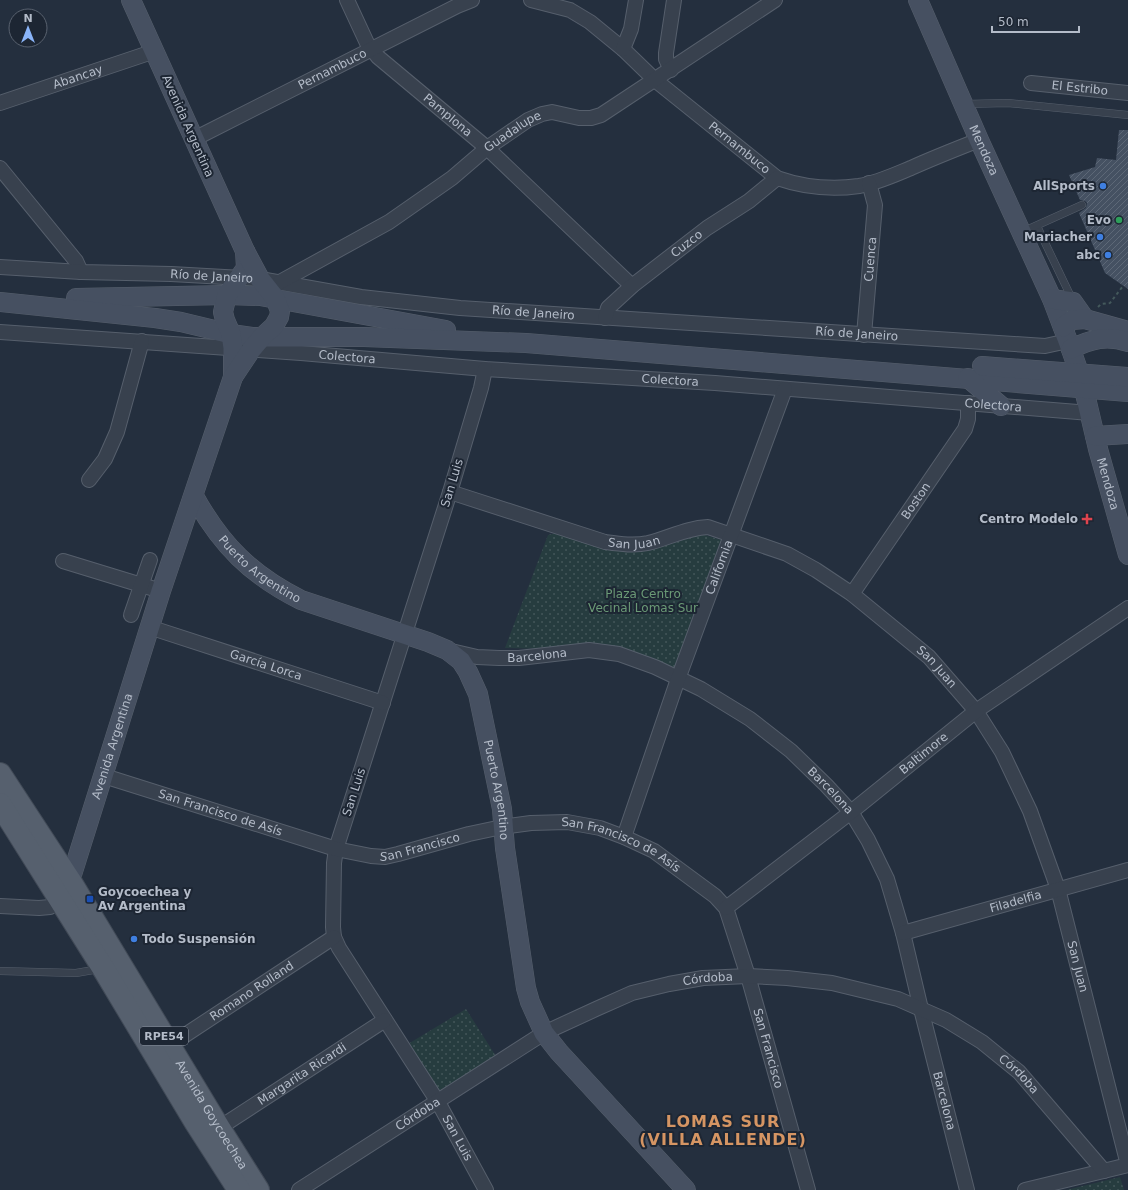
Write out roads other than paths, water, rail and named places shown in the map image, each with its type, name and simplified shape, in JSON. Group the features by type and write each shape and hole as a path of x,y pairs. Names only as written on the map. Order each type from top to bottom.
{"main road":[{"name":"Avenida Argentina","path":"65,890 104,776 149,628 244,342 274,326 279,317 280,311 277,290 260,279 245,252 131,0"},
{"name":"Mendoza","path":"918,0 979,140 1029,229 1052,299 1068,339 1082,381 1095,436 1119,514 1128,554"},
{"name":"Avenida Argentina","path":"227,295 246,268 245,252"},
{"path":"0,297 99,299 227,295 277,290 438,329 1082,381 1128,392"},
{"path":"227,295 223,312 225,320 244,342"},
{"path":"1052,299 1073,302 1090,315 1128,331"},
{"path":"0,302 181,322 244,342 364,337 526,343 968,378 1082,381 1128,377"},
{"path":"1090,315 1072,320 1068,339 1116,339 1128,342"},
{"path":"968,378 1001,406"},
{"path":"1095,436 1128,434"},
{"name":"Puerto Argentino","path":"194,496 215,530 228,546 245,564 261,577 284,592 301,600 428,642 447,650 461,661 478,694 502,809 502,827 526,988 530,1002 544,1033 559,1052 686,1190"},
{"name":"Avenida Goycoechea","path":"0,774 65,890 103,968 196,1123 239,1190"},
{"name":"Avenida Goycoechea","path":"0,804 65,890 170,1045 258,1190"}],"street":[{"name":"Pamplona","path":"347,0 372,50 378,57 487,148 632,286"},
{"name":"Pernambuco","path":"194,139 469,0"},
{"name":"Pernambuco","path":"531,0 570,10 590,22 623,49 655,80 777,178 813,187 842,188 860,186 885,179 979,140"},
{"path":"623,49 632,29 636,0"},
{"path":"671,70 666,59 666,53 674,0"},
{"name":"Guadalupe","path":"277,290 389,222 452,178 487,148 528,120 542,114 552,112 579,118 591,118 601,115 775,0"},
{"name":"Abancay","path":"0,103 155,51"},
{"name":"El Estribo","path":"1031,83 1128,93"},
{"path":"0,168 76,261 81,272"},
{"name":"Cuzco","path":"605,318 608,308 632,286 707,228 749,201 777,178"},
{"name":"Cuenca","path":"864,335 875,205 869,183"},
{"name":"Río de Janeiro","path":"0,267 81,272 171,274 260,279"},
{"name":"Río de Janeiro","path":"277,290 361,297 460,308 864,335 1045,346 1068,339"},
{"path":"0,332 142,342 244,342"},
{"path":"89,480 105,459 117,432 142,342"},
{"name":"Colectora","path":"244,342 485,369 785,389 1090,413"},
{"name":"San Luis","path":"485,369 481,388 450,492 336,849 333,927 334,937 339,948 438,1102 486,1190"},
{"name":"California","path":"624,837 678,679 785,389"},
{"name":"Boston","path":"852,594 965,429 968,419 968,403"},
{"name":"San Juan","path":"450,492 605,542 628,545 648,543 696,527 708,527 732,535 787,554 816,570 852,594 929,657 976,711 1002,752 1030,811 1058,889 1128,1165"},
{"path":"131,615 150,560"},
{"path":"63,561 161,591"},
{"name":"Baltimore","path":"726,908 851,812 976,711 1128,608"},
{"name":"García Lorca","path":"149,628 383,703"},
{"name":"Barcelona","path":"447,650 477,657 499,658 519,658 588,650 619,654 655,667 701,689 750,719 791,751 826,785 851,812 868,840 887,879 903,932 920,1009 967,1190"},
{"name":"San Francisco de Asís","path":"104,776 336,849"},
{"name":"San Francisco de Asís","path":"502,827 531,823 567,822 600,828 654,851 715,896 726,908"},
{"name":"San Francisco","path":"336,849 371,856 385,857 469,834 502,827"},
{"name":"Filadelfia","path":"903,932 1128,870"},
{"path":"0,906 39,908 50,906 65,890"},
{"name":"San Francisco","path":"726,908 748,976 808,1190"},
{"name":"Romano Rolland","path":"170,1045 334,937"},
{"name":"Córdoba","path":"299,1190 544,1033 632,993 703,978 748,976 787,978 832,983 898,999 946,1020 982,1042 1019,1072 1104,1171"},
{"name":"Margarita Ricardi","path":"219,1128 385,1020"},
{"path":"1025,1190 1128,1165"}],"lane":[{"path":"964,104 1008,103 1128,115"},
{"path":"1073,302 1029,229 1082,205"},
{"path":"0,971 76,973 103,968"}],"place":[{"name":"AllSports","path":"1103,186"},
{"name":"Evo","path":"1119,220"},
{"name":"Mariacher","path":"1100,237"},
{"name":"abc","path":"1108,255"},
{"name":"Centro Modelo","path":"1087,519"},
{"name":"Goycoechea y Av Argentina","path":"90,899"},
{"name":"Todo Suspensión","path":"134,939"}],"district":[{"name":"LOMAS SUR (VILLA ALLENDE)","path":"723,1130"}],"park label":[{"name":"Plaza Centro Vecinal Lomas Sur","path":"643,601"}]}
